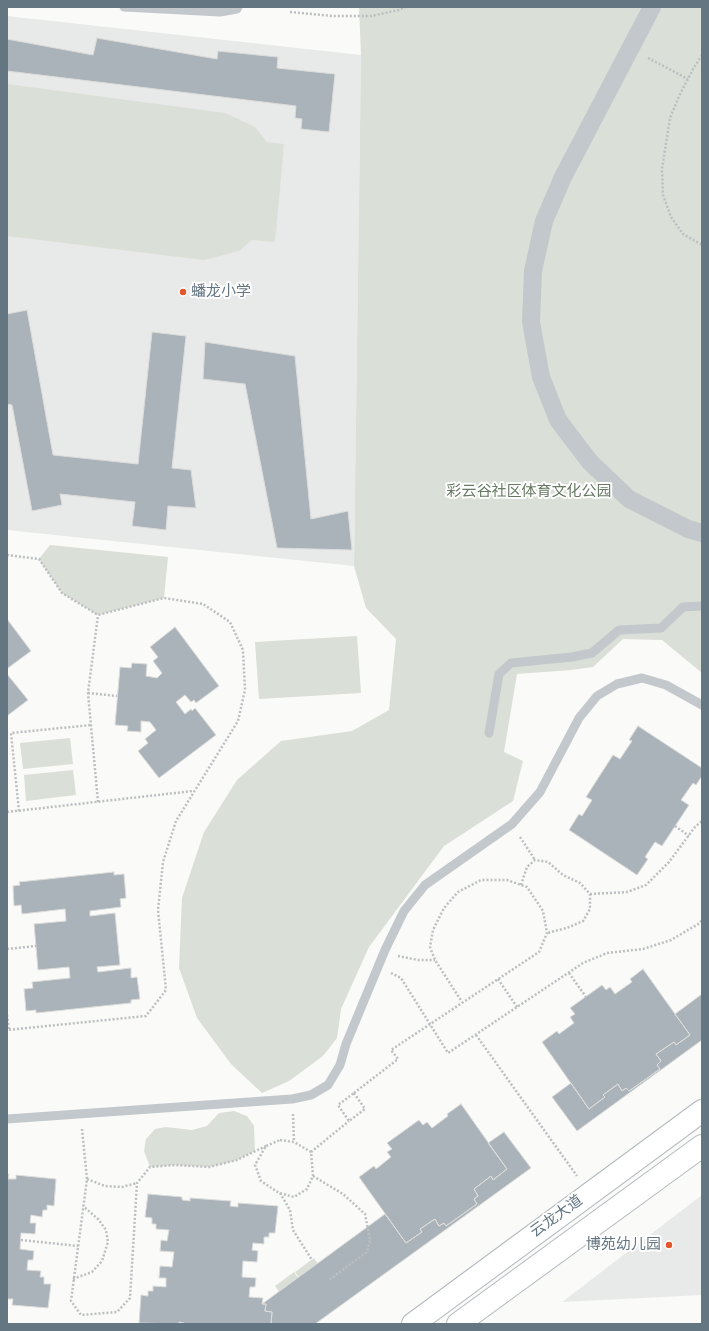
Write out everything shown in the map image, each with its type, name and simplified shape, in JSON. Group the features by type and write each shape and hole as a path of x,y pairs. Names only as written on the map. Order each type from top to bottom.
{"main road":[{"name":"云龙大道","path":"413,1324 702,1111"},
{"name":"云龙大道","path":"458,1324 702,1146"}],"street":[{"path":"652,7 563,177 544,221 533,271 531,322 541,377 558,420 590,462 629,499 688,529 702,533"}],"lane":[{"path":"124,7 220,12 237,10 238,7"},
{"path":"489,733 499,674 511,663 572,657 592,653 619,630 661,628 683,607 702,606"},
{"path":"7,1119 292,1099 311,1095 328,1085 340,1065 346,1044 377,968 404,911 425,885 512,824 540,792 579,718 597,696 617,684 642,678 666,685 702,705"}],"path":[{"path":"290,12 333,16 371,16 400,10 406,7"},
{"path":"630,49 688,79"},
{"path":"702,55 680,94 670,118 662,169 663,195 671,218 683,234 702,245"},
{"path":"7,555 39,559 62,593 98,615 164,598 203,604 230,622 243,650 245,690 238,721 176,821 163,862 158,910 166,990 146,1016 8,1030 7,1015"},
{"path":"98,615 88,694 98,802"},
{"path":"88,694 117,696"},
{"path":"19,811 11,733 91,725"},
{"path":"7,812 194,791"},
{"path":"590,894 627,892 646,884 669,862 695,827 702,821"},
{"path":"512,824 535,860 548,862 563,876 580,882 590,894 590,909 582,921 567,928 547,933"},
{"path":"675,826 689,836"},
{"path":"521,885 527,867 535,860"},
{"path":"349,1121 338,1105 398,1059 391,1050 539,952 547,933 543,911 527,887 507,880 481,880 458,892 444,908 433,930 430,947 435,960 462,1002"},
{"path":"377,968 401,978 448,1053 583,963 607,953 643,949 670,940 700,923 702,919"},
{"path":"7,949 36,946"},
{"path":"385,950 400,957 418,960 435,960"},
{"path":"569,973 586,997"},
{"path":"498,979 517,1007"},
{"path":"476,1035 577,1177"},
{"path":"311,1152 365,1110 354,1094"},
{"path":"292,1099 294,1142"},
{"path":"81,1114 87,1179 71,1301 81,1315 117,1312 130,1298 137,1183 150,1166 175,1164 209,1167 236,1160 280,1140 294,1142 311,1152"},
{"path":"266,1146 255,1165 261,1181 279,1193 294,1197 307,1189 313,1176 311,1152"},
{"path":"313,1176 343,1194 365,1214 370,1240 367,1252 330,1280"},
{"path":"87,1179 105,1186 122,1187 137,1183"},
{"path":"279,1193 290,1210 293,1230 312,1260"},
{"path":"73,1279 92,1272 102,1261 108,1242 106,1230 98,1219 83,1206"},
{"path":"21,1240 78,1246"}],"shaded area":[{"name":"蟠龙小学","path":"7,16 361,55 354,566 7,530"},
{"name":"博苑幼儿园","path":"702,1195 702,1295 562,1302"}],"green space":[{"name":"彩云谷社区体育文化公园","path":"359,7 702,7 702,673 662,640 623,639 593,667 517,674 504,752 523,761 513,801 444,846 369,947 341,1009 337,1038 323,1056 289,1081 262,1093 231,1064 197,1018 179,968 182,898 204,832 237,780 281,741 352,731 389,710 396,639 366,608 354,566 361,55"},
{"path":"7,84 225,113 255,127 267,142 284,144 275,242 252,240 239,251 204,260 7,236"},
{"path":"50,545 168,557 164,598 98,615 62,593 39,559"},
{"path":"357,636 361,693 259,699 255,642"},
{"path":"70,738 73,764 23,769 20,743"},
{"path":"73,770 76,795 26,801 24,775"},
{"path":"234,1111 247,1116 254,1126 255,1151 237,1160 209,1167 175,1165 150,1167 144,1151 146,1139 155,1129 166,1127 192,1130 207,1126 219,1113"},
{"path":"314,1258 329,1280 317,1304 295,1272"},
{"path":"294,1272 316,1305 297,1318 275,1286"}],"building":[{"path":"97,38 217,59 218,51 278,57 277,68 335,74 329,132 301,129 302,119 295,118 296,106 7,71 7,39 93,55"},
{"path":"27,310 53,455 138,464 152,332 186,336 172,468 191,470 196,508 168,506 166,530 132,526 135,502 60,494 62,505 32,511 12,405 7,404 7,314"},
{"path":"205,342 295,356 311,519 348,511 352,550 277,548 245,384 203,379"},
{"path":"7,619 31,651 8,668 7,667"},
{"path":"175,627 219,686 196,703 194,700 191,702 185,695 176,702 185,714 191,709 192,711 195,708 216,735 159,778 138,751 148,743 145,739 156,730 150,722 141,721 141,732 127,731 128,726 115,725 120,667 131,668 132,663 147,664 146,676 157,678 162,673 153,661 158,657 150,647"},
{"path":"7,674 28,700 7,716"},
{"path":"638,726 702,768 702,776 696,785 693,783 681,800 689,805 662,846 655,842 645,857 648,859 637,875 569,830 579,814 582,816 592,800 586,797 613,755 620,759 632,741 629,740"},
{"path":"114,872 114,875 124,874 126,898 120,899 121,907 90,911 90,916 115,913 120,965 97,967 98,972 131,968 131,978 137,977 140,999 131,1000 131,1003 36,1013 36,1010 26,1011 24,989 33,988 32,982 70,978 69,967 38,970 34,924 66,921 65,909 22,914 21,905 14,906 13,886 20,885 19,882"},
{"path":"643,969 690,1035 676,1045 674,1042 656,1054 661,1061 657,1065 660,1069 629,1091 626,1088 622,1091 618,1084 603,1095 605,1097 589,1109 542,1042 557,1031 559,1034 574,1023 570,1017 575,1014 570,1008 602,985 606,990 610,987 615,994 632,982 630,979"},
{"path":"702,994 702,1040 577,1131 552,1097 571,1083 589,1109 605,1097 603,1095 618,1084 622,1091 626,1088 629,1091 660,1069 657,1065 661,1061 656,1054 674,1042 676,1045 690,1035 675,1014"},
{"path":"461,1104 507,1169 493,1180 491,1176 474,1189 478,1196 474,1199 477,1204 446,1226 444,1223 439,1226 435,1219 420,1229 422,1232 406,1243 359,1177 374,1166 376,1169 391,1157 387,1152 392,1149 387,1143 419,1120 423,1125 427,1122 432,1128 448,1116 447,1114"},
{"path":"504,1132 531,1168 315,1324 271,1324 272,1312 265,1311 266,1304 262,1304 385,1214 406,1243 422,1232 420,1229 435,1219 439,1226 444,1223 446,1226 477,1204 474,1199 478,1196 474,1189 491,1176 493,1180 507,1169 488,1143"},
{"path":"7,1174 9,1174 8,1179 16,1179 16,1175 56,1179 54,1206 47,1205 47,1210 43,1210 42,1217 31,1215 30,1223 36,1223 35,1234 21,1233 20,1249 34,1251 33,1260 28,1260 27,1270 41,1271 40,1277 44,1277 44,1284 51,1284 48,1308 12,1305 13,1299 7,1299"},
{"path":"148,1194 182,1197 182,1200 190,1201 190,1198 231,1201 230,1206 238,1207 238,1203 278,1206 275,1233 269,1233 269,1237 264,1237 264,1244 253,1243 252,1250 258,1251 257,1262 243,1261 242,1277 256,1278 255,1287 250,1287 249,1297 263,1298 262,1304 266,1304 265,1311 272,1312 271,1324 184,1324 179,1322 179,1324 139,1323 141,1295 148,1296 148,1291 153,1291 153,1286 166,1287 166,1278 159,1278 160,1266 172,1267 174,1252 160,1251 161,1240 167,1241 169,1230 156,1229 156,1224 152,1224 152,1218 145,1217"}],"place":[{"name":"蟠龙小学","path":"183,292"},
{"name":"博苑幼儿园","path":"669,1245"}]}
